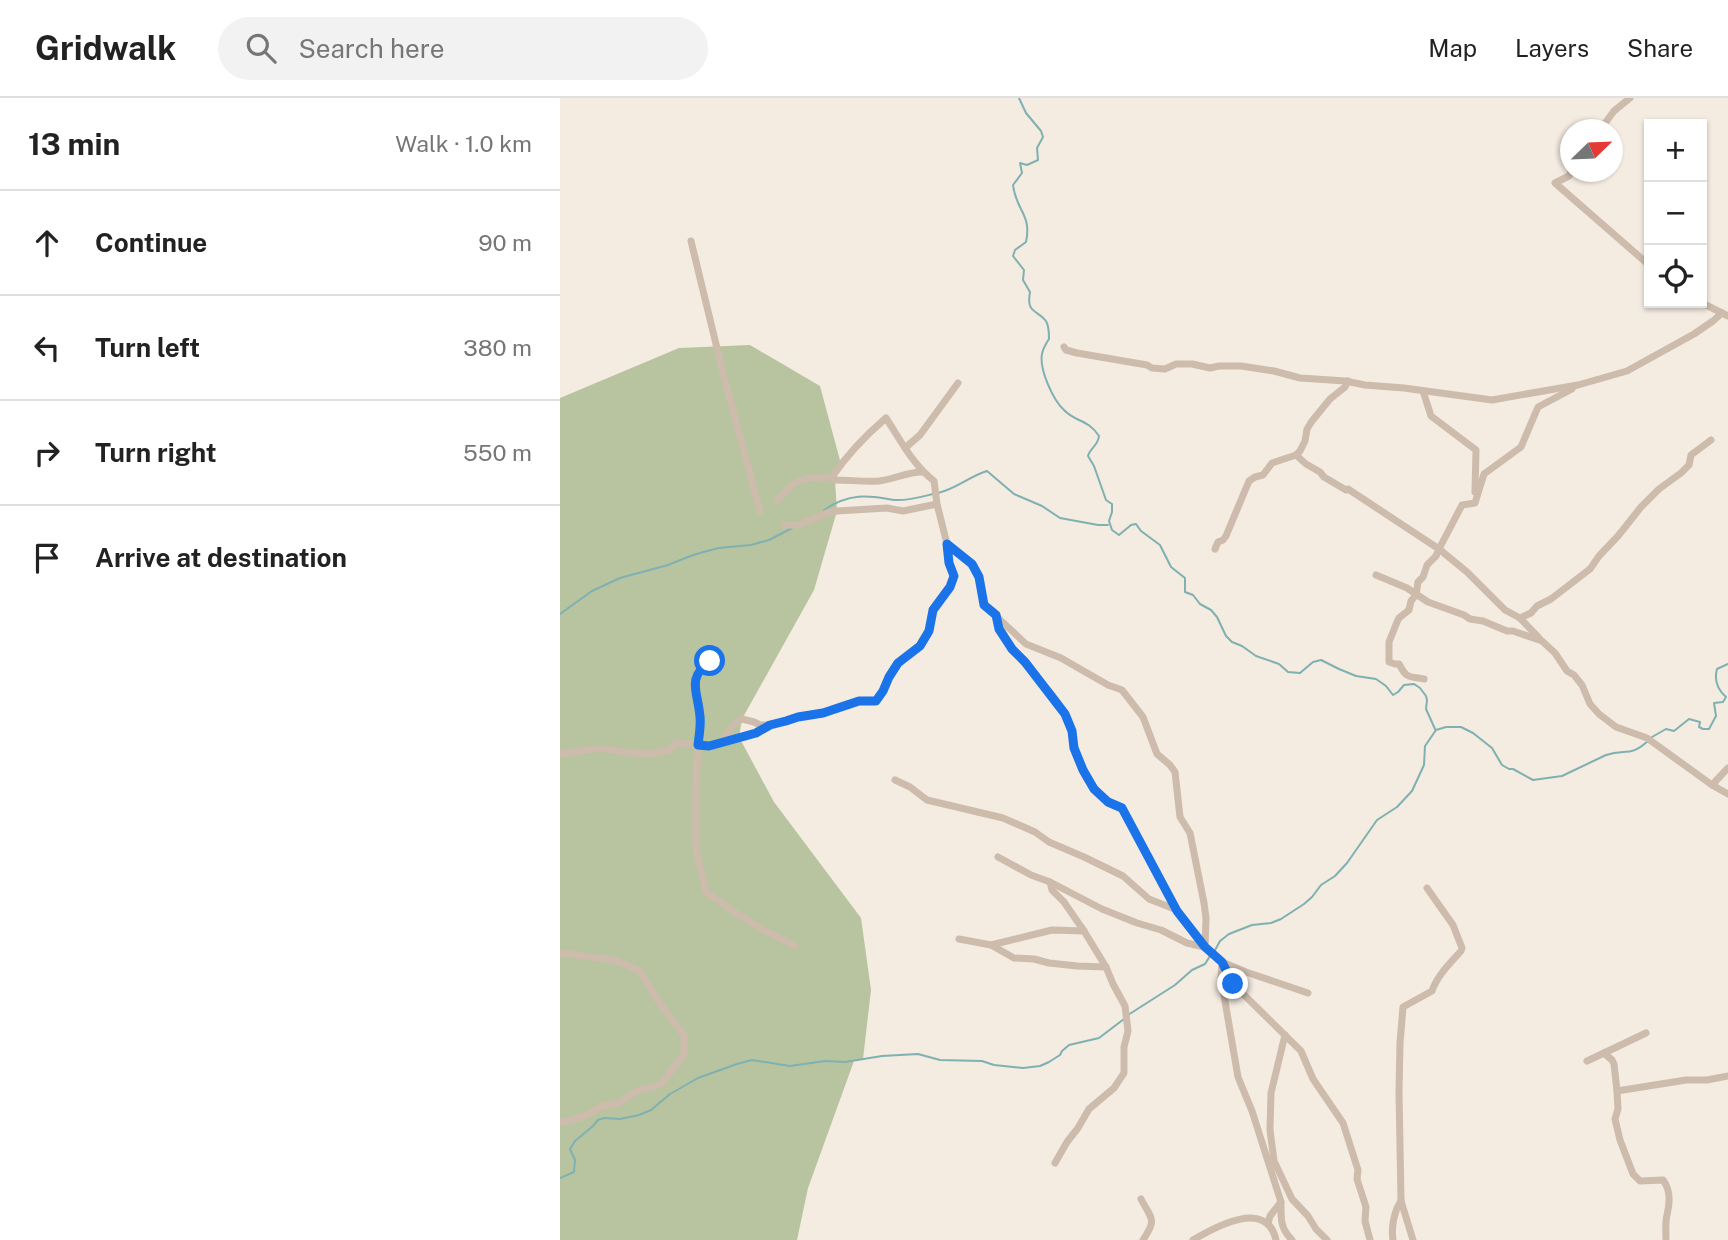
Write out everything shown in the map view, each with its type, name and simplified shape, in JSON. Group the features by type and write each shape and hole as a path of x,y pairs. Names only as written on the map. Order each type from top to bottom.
{"street":[{"path":"1608,119 1630,98"},
{"path":"1560,180 1555,183 1644,261"},
{"path":"691,241 760,510"},
{"path":"1707,306 1725,315"},
{"path":"1064,347 1077,353 1158,369 1176,364 1210,368 1241,366 1300,378 1492,400 1578,385 1627,371 1725,315"},
{"path":"1215,549 1229,528 1249,481 1263,475 1272,463 1300,452 1312,421 1348,382"},
{"path":"905,448 920,435 958,383"},
{"path":"1475,503 1484,474 1521,447 1538,407 1578,385"},
{"path":"1423,391 1431,416 1476,450 1475,503"},
{"path":"720,743 736,722 742,719 770,725 823,713 859,701 876,701 898,663 920,646 929,631 933,610 950,587 954,576 949,563 934,481 922,472 886,418 847,457 832,477"},
{"path":"1520,618 1531,613 1590,569 1641,507 1659,489 1681,474 1689,465 1691,455 1711,440"},
{"path":"1296,455 1324,477 1348,489 1439,549 1468,572 1505,610 1520,618 1555,653 1567,671 1574,674 1582,685 1590,704 1599,714 1616,727 1647,738 1728,794"},
{"path":"777,501 790,486 801,479 832,477 835,480 878,481 908,472 922,472"},
{"path":"1424,679 1407,676 1399,664 1389,662 1389,642 1396,622 1407,612 1416,594 1418,582 1436,555 1462,505 1475,503"},
{"path":"785,525 798,525 837,511 887,508 903,511 937,504"},
{"path":"947,544 972,564 979,577 984,605 1026,644 1061,658 1122,690 1143,717 1157,754 1175,772 1180,817 1190,833 1204,903 1205,947"},
{"path":"1376,575 1470,619 1542,641"},
{"path":"996,615 999,629 1012,649 1065,714 1072,731 1074,748 1094,789 1108,802 1122,808 1177,911 1205,947 1222,962 1308,993"},
{"path":"710,661 699,669 695,681 700,718 696,849 706,892 734,912 794,946"},
{"path":"560,754 600,748 652,754 669,750 677,743 709,746 756,733 770,725"},
{"path":"1712,785 1728,768"},
{"path":"895,780 910,787 926,800 1003,818 1035,832 1049,842 1123,876 1149,899 1177,911"},
{"path":"998,857 1102,909 1161,930 1187,943 1205,947"},
{"path":"1050,882 1052,890 1064,902 1106,967 1125,1006 1128,1031 1124,1047 1124,1073 1114,1088 1088,1109 1055,1163"},
{"path":"1411,1238 1401,1201 1399,1092 1403,1007 1432,991 1434,984 1462,948 1453,925 1427,888"},
{"path":"990,945 1052,930 1084,931"},
{"path":"959,940 990,945 1014,958 1106,967"},
{"path":"560,953 614,960 639,970 684,1035 684,1054 661,1084 635,1092 619,1103 603,1106 582,1117 560,1123"},
{"path":"1222,962 1233,984 1301,1051 1313,1079 1343,1123 1358,1170 1357,1179 1366,1207 1365,1221 1370,1240"},
{"path":"1222,962 1221,978 1238,1077 1256,1121 1281,1202 1282,1228 1292,1240"},
{"path":"1587,1061 1646,1033"},
{"path":"1285,1035 1271,1093 1270,1130 1274,1161 1292,1199 1326,1240"},
{"path":"1604,1053 1614,1064 1618,1091 1615,1119 1633,1174 1640,1181 1663,1180 1668,1188 1666,1240"},
{"path":"1618,1091 1728,1076"},
{"path":"1141,1199 1153,1223 1143,1240"},
{"path":"1393,1240 1395,1215 1401,1201"},
{"path":"1268,1224 1270,1216 1281,1202"},
{"path":"1193,1240 1228,1222 1258,1218 1268,1224 1276,1240"}],"green space":[{"path":"750,345 820,386 841,464 835,480 837,511 814,590 742,719 739,737 774,802 861,918 871,990 863,1059 854,1061 808,1188 797,1240 560,1240 560,398 679,348"}],"waterway":[{"path":"1019,98 1043,137 1037,148 1038,160 1027,165 1020,163 1022,173 1013,185 1027,225 1026,242 1015,250 1013,256 1024,270 1023,280 1030,292 1031,308 1043,317 1048,325 1049,339 1043,350 1042,360 1051,392 1064,410 1090,426 1099,436 1088,456 1106,500 1112,504 1109,521 1112,530 1119,535 1136,524 1160,545 1171,567 1185,578 1185,592 1211,610 1232,642 1256,656 1279,664 1288,672 1300,673 1313,662 1321,660 1356,676 1376,679 1393,695 1404,685 1414,684 1426,696 1426,709 1435,729"},
{"path":"938,493 987,471 1014,494 1042,506 1060,518 1108,525"},
{"path":"824,510 850,498 899,500 933,494"},
{"path":"560,614 592,591 620,578 718,548 751,545 769,540 792,528"},
{"path":"1652,737 1666,729 1674,731 1689,719 1700,722 1699,727 1709,729 1716,716 1714,703 1723,702 1726,697 1717,684 1717,669 1728,664"},
{"path":"1214,952 1220,941 1229,934 1252,925 1281,919 1304,904 1321,885 1335,876 1377,820 1397,807 1412,791 1424,765 1425,746 1436,730 1461,727 1473,733 1492,748 1502,765 1533,780 1562,776 1606,755 1632,751 1648,741"},
{"path":"1128,1015 1175,985 1192,970 1205,964 1210,956"},
{"path":"560,1178 574,1172 575,1160 570,1149 598,1120 639,1115 651,1110 670,1094 698,1078 737,1064 752,1060 790,1066 918,1054 940,1060 982,1061 1023,1068 1049,1062 1069,1045 1099,1038 1124,1019"}],"route":[{"path":"710,661 699,669 695,681 700,718 698,745 720,743 756,733 770,725 823,713 859,701 876,701 898,663 920,646 929,631 933,610 950,587 954,576 949,563 947,544 972,564 979,577 984,605 996,615 999,629 1012,649 1065,714 1072,731 1074,748 1094,789 1108,802 1122,808 1177,911 1205,947 1222,962 1233,984"}]}
